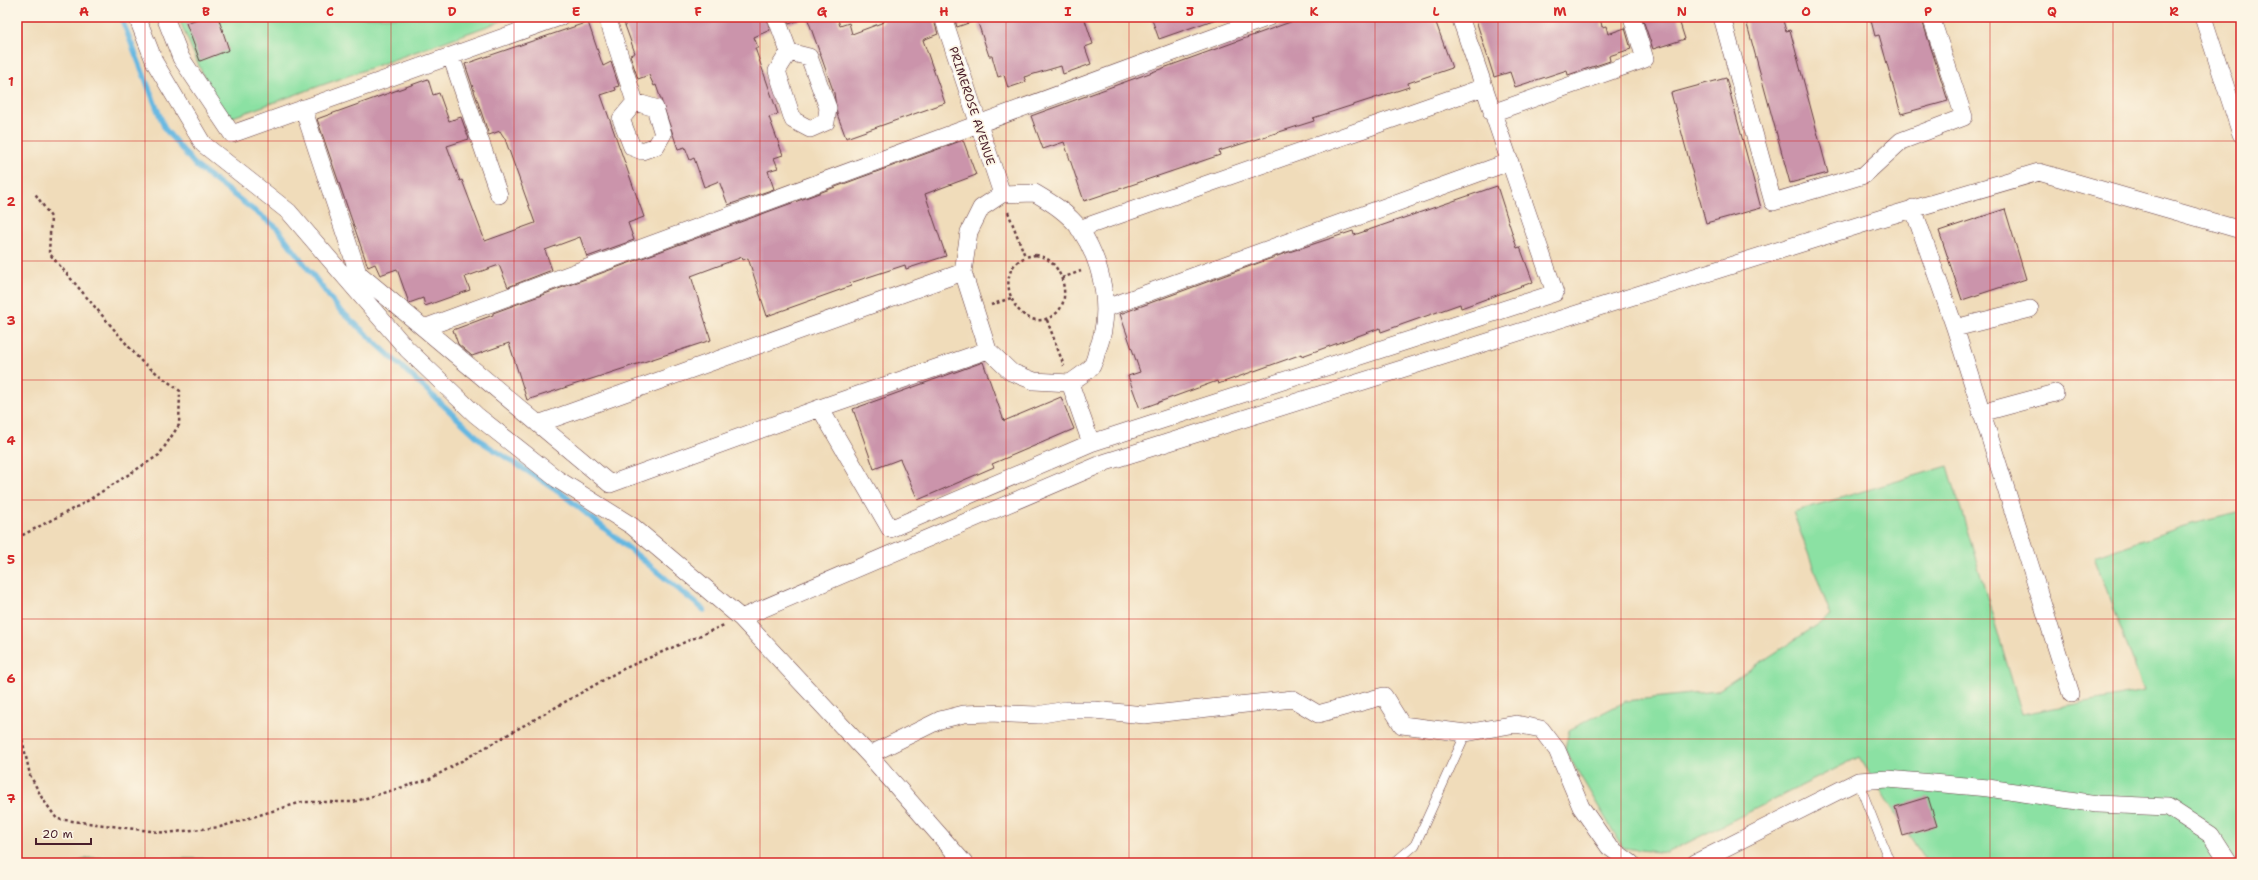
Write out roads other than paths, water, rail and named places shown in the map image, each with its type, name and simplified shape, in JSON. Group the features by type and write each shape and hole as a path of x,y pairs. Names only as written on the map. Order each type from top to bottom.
{"street":[{"path":"137,17 155,63 203,144 289,212 407,349 476,415 557,479 632,526 741,618 869,755 964,863"},
{"path":"165,17 181,58 232,134 560,17"},
{"path":"607,17 635,102"},
{"path":"776,17 789,52"},
{"name":"PRIMEROSE AVENUE","path":"943,17 1002,194"},
{"path":"424,328 1269,17"},
{"path":"820,408 890,529 1091,443 1555,293 1460,17"},
{"path":"1492,113 1645,59 1632,17"},
{"path":"1722,17 1773,202 1864,175 1901,141 1964,117 1931,17"},
{"path":"2203,17 2241,134"},
{"path":"451,56 499,194"},
{"path":"1080,229 1484,87"},
{"path":"303,108 358,273 610,484 820,408 988,350"},
{"path":"1106,308 1509,162"},
{"path":"741,618 1106,462 1913,208 2039,172 2241,230"},
{"path":"1035,193 1061,209 1080,229 1092,252 1102,283 1106,308 1103,336 1092,366 1070,383 1034,381 1011,372 988,350 963,272 969,232 981,208 1002,194 1035,193"},
{"path":"1913,208 1955,328 2070,694"},
{"path":"538,424 963,272"},
{"path":"1955,328 2030,309"},
{"path":"1070,383 1091,443"},
{"path":"1981,413 2055,393"},
{"path":"869,755 940,720 964,714 989,713 1037,715 1066,710 1094,710 1144,715 1293,699 1318,714 1384,696 1402,725 1466,733 1516,724 1541,730 1557,750 1581,807 1609,847 1631,863"},
{"path":"1695,863 1858,781 1896,780 1988,788 2097,804 2168,807 2211,835 2229,863"}],"lane":[{"path":"1394,863 1415,844 1466,733"},
{"path":"1858,781 1890,863"}],"waterway":[{"path":"121,17 165,129 196,166 277,228 338,308 485,444 560,492 704,610"}]}
